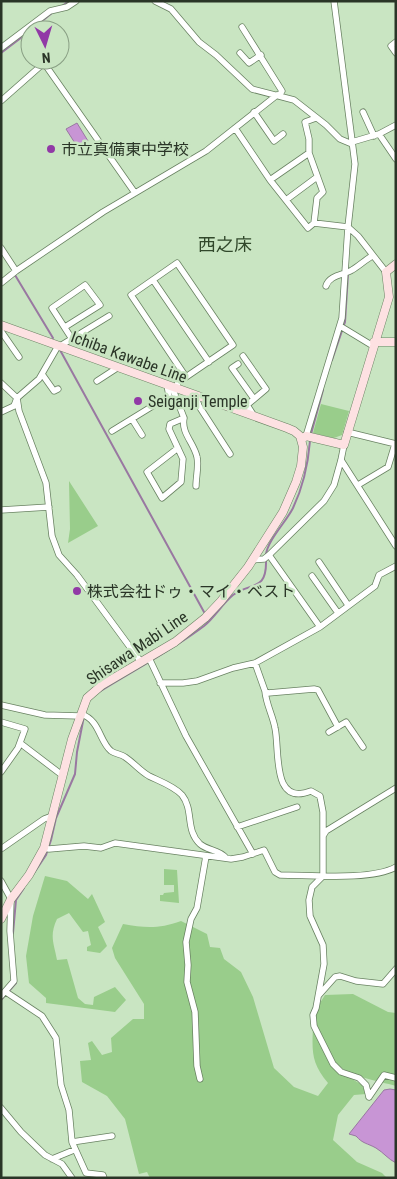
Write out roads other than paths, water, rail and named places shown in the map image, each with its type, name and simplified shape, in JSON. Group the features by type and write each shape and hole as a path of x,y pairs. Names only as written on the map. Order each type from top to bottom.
{"main road":[{"path":"304,438 344,445 389,297 386,272 396,264"},
{"name":"Ichiba Kawabe Line","path":"1,325 254,416 294,431 304,438"},
{"path":"374,344 396,342"},
{"name":"Shisawa Mabi Line","path":"1,919 11,899 47,849 52,816 62,776 87,698 96,689 147,661 183,636 205,618 221,601 252,560 283,512 294,490 302,458 304,438"}],"street":[{"path":"1,48 50,11 67,7 76,1"},
{"path":"155,1 171,9 199,42 252,88 294,100 326,125 340,140 354,142 377,135 396,125"},
{"path":"304,438 342,327 347,272 354,142 334,1"},
{"path":"1,283 103,212 206,151 254,112 278,96 282,91 242,27"},
{"path":"396,42 391,46 396,53"},
{"path":"240,53 249,64 261,55"},
{"path":"1,101 44,63 135,193"},
{"path":"254,112 274,141 283,134"},
{"path":"363,112 377,135 396,159"},
{"path":"235,128 270,180 308,228 314,223 317,198 323,192 309,153 310,139 305,122 316,118"},
{"path":"270,180 309,153"},
{"path":"286,200 318,178"},
{"path":"314,223 349,228 358,236 386,272"},
{"path":"1,248 16,271"},
{"path":"326,286 329,281 372,256"},
{"path":"112,431 169,396 171,386 186,377 209,362 233,345 177,263 131,295 186,377"},
{"path":"153,280 209,362"},
{"path":"65,327 100,304 86,285 52,308 72,339"},
{"path":"1,412 14,406 17,398 39,379 59,346 109,316"},
{"path":"342,327 374,344"},
{"path":"1,331 19,357"},
{"path":"243,356 266,389 247,405 254,416"},
{"path":"238,364 232,368 254,399"},
{"path":"97,381 117,368"},
{"path":"42,374 54,391 58,389"},
{"path":"1,383 17,398 19,411 46,483 52,536 60,555 78,574 147,661 186,736 253,854"},
{"path":"171,386 184,418 184,432 197,457 196,486"},
{"path":"195,395 199,406 230,454"},
{"path":"178,448 147,472 162,498 181,482 183,460 178,448 169,429 170,424 184,418"},
{"path":"132,419 142,435"},
{"path":"347,432 395,444 388,467 358,485"},
{"path":"252,560 267,556 324,501 334,485 344,445"},
{"path":"341,460 396,546"},
{"path":"1,510 49,507"},
{"path":"267,556 320,627"},
{"path":"319,562 348,605"},
{"path":"160,683 183,684 255,663 320,627 374,586 379,575 396,566"},
{"path":"312,576 338,613"},
{"path":"255,663 276,730 278,743 277,757 282,781 292,793 300,795 311,791 320,796 323,812 323,876 312,888 308,900 310,916 323,945 324,964 313,1015 314,1026 333,1064 341,1072 359,1078 366,1085 369,1097 384,1075 396,1078"},
{"path":"265,691 273,694 318,690 338,726"},
{"path":"1,705 44,715 82,715 100,731 112,752 124,757 140,770 182,795 188,809 191,832 195,838 200,844 218,851 226,858"},
{"path":"1,722 25,728 20,743 1,772"},
{"path":"330,732 346,722 363,747"},
{"path":"20,743 62,776"},
{"path":"323,836 326,831 396,788"},
{"path":"238,826 297,807"},
{"path":"1,849 44,819 52,816"},
{"path":"47,849 84,846 101,848 115,843 226,858 243,857 264,850 275,872 280,875 323,876 381,873 388,872 396,867"},
{"path":"200,1080 197,1066 195,1012 187,982 186,942 191,919 197,908 206,856"},
{"path":"1,882 11,899 10,931 14,981 6,994 42,1016 56,1038 61,1085 69,1110 74,1150 86,1173 103,1176 104,1178"},
{"path":"318,997 335,977 340,976 356,981 383,984 396,969"},
{"path":"1,1108 21,1132 45,1155 62,1164 72,1178"},
{"path":"72,1142 112,1136"},
{"path":"52,1159 74,1150"}],"waterway":[{"path":"62,6 69,1"},
{"path":"43,20 52,13"},
{"path":"1,53 20,39"},
{"path":"332,360 345,322 348,274"},
{"path":"15,275 53,338"},
{"path":"60,350 204,612"},
{"path":"311,434 323,390"},
{"path":"266,555 270,544 297,500 308,459 310,441"},
{"path":"99,692 191,635 204,626 233,595 260,582 266,570 266,560"},
{"path":"32,876 46,855 56,818 75,774 84,716"},
{"path":"13,933 16,900 24,888"},
{"path":"1,1000 16,983"}],"place":[{"name":"市立真備東中学校","path":"51,149"},
{"name":"Seiganji Temple","path":"138,401"},
{"name":"株式会社ドゥ・マイ・ベスト","path":"77,591"}],"district":[{"name":"西之床","path":"225,244"}]}
